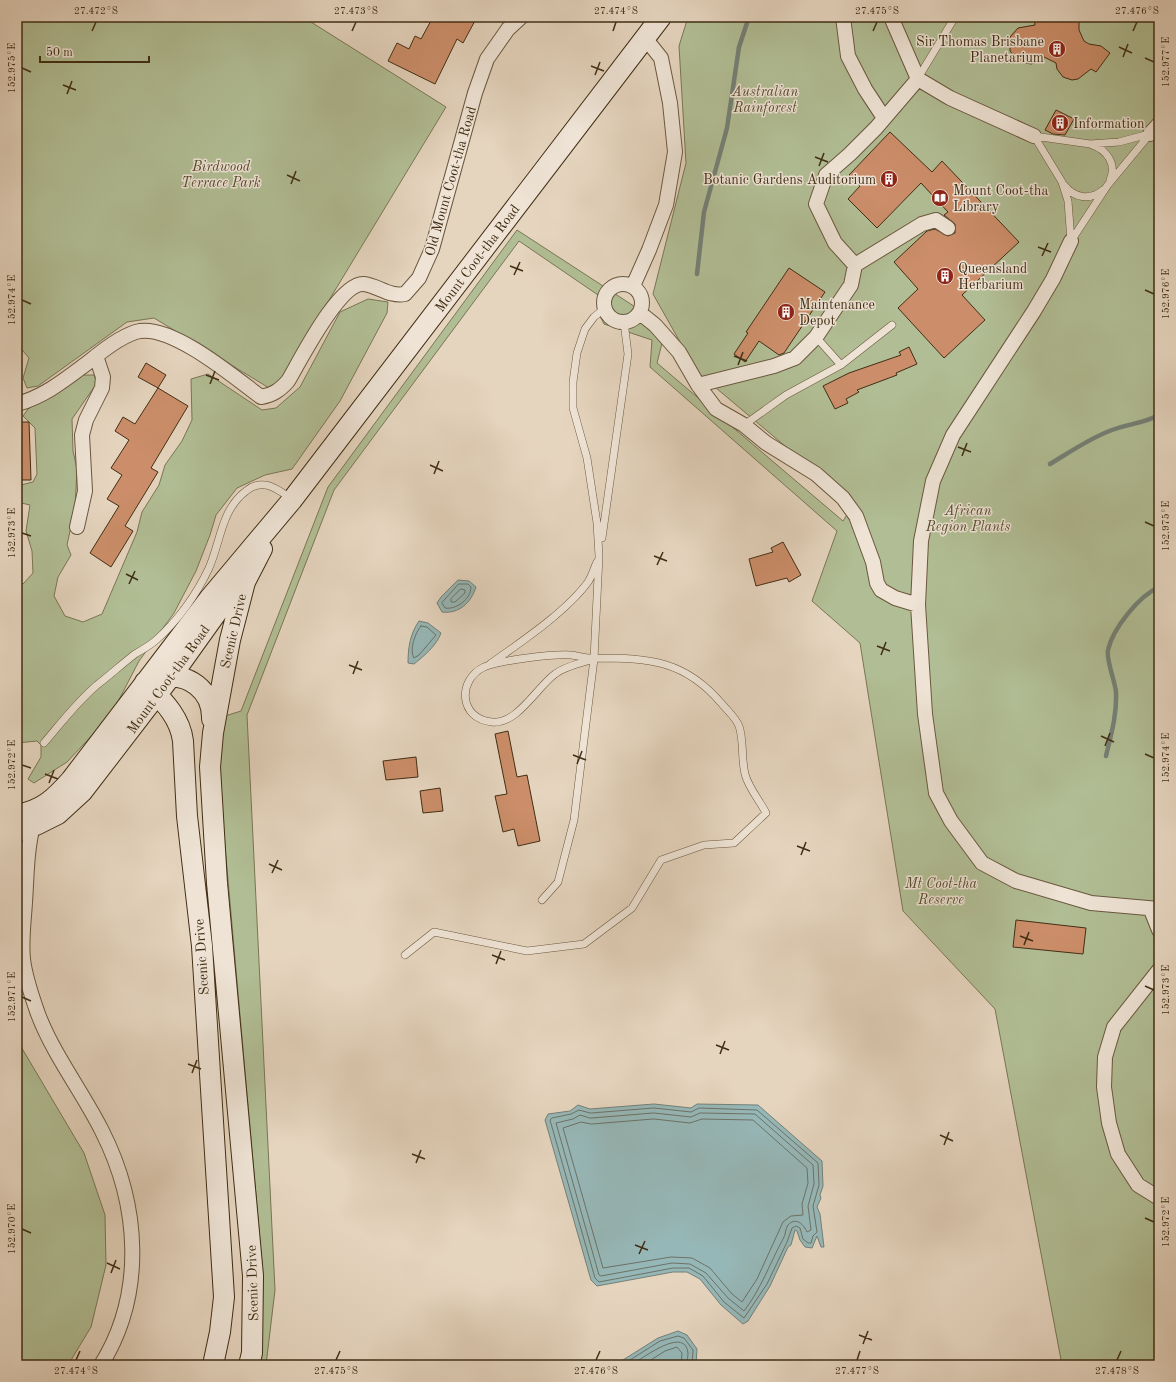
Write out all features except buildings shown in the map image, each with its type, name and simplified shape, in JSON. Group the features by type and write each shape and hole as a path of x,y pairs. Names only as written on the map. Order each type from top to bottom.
{"main road":[{"name":"Mount Coot-tha Road","path":"27,820 54,798 151,689 221,584 292,500 661,17"},
{"name":"Mount Coot-tha Road","path":"171,676 265,543 292,500"},
{"name":"Scenic Drive","path":"211,747 228,649 239,602 248,574 265,543"},
{"name":"Scenic Drive","path":"213,1365 220,1332 224,1297 201,939 187,816 182,736 176,718 151,689 171,676 180,677 192,682 203,691 209,700 212,713 212,824 253,1276 252,1353 249,1365"}],"street":[{"name":"Old Mount Coot-tha Road","path":"17,404 28,401 56,387 96,356 118,341 138,331 153,331 168,335 211,360 261,397 270,396 279,391 288,381 333,306 348,291 363,284 391,294 405,294 420,278 432,249 475,93 487,59 508,28 521,17"},
{"path":"843,17 848,56 865,89 884,118"},
{"path":"891,17 918,79 950,98 1034,136"},
{"path":"633,286 649,250 666,205 675,152 670,103 661,58 645,38"},
{"path":"855,265 835,243 816,204 826,175 850,154 918,79"},
{"path":"698,385 774,366 795,358 816,337 851,286 855,265 922,224 936,220 948,228"},
{"path":"1071,241 1053,279 1034,311 953,435 933,481 921,541 918,605 925,714 936,792 951,821 982,863 1016,881 1091,903 1155,910 1159,930"},
{"path":"620,284 633,286 641,295 642,308 640,313 630,321 624,322 612,319 605,308 604,302 609,290 620,284"},
{"path":"640,313 655,325 679,352 698,385 716,409 744,425 766,443 816,474 843,498 856,516 873,562 877,583 881,590 890,596 918,605"},
{"path":"77,527 85,491 82,435 86,420 102,388 103,377 96,356"},
{"path":"27,820 23,961 38,1013 54,1050 102,1130 124,1183 130,1208 133,1236 131,1280 125,1308 114,1338 101,1365"},
{"path":"17,871 24,881 26,892"},
{"path":"1159,970 1114,1027 1105,1057 1104,1087 1108,1123 1118,1154 1138,1185 1159,1198"}],"lane":[{"path":"918,79 955,17"},
{"path":"1034,136 1090,144 1119,142 1154,129"},
{"path":"1071,241 1108,186 1154,129"},
{"path":"1034,136 1062,182 1068,190 1077,196 1088,197 1098,195 1108,186 1112,175 1112,164 1108,155 1100,148 1090,144"},
{"path":"1062,182 1068,201 1071,241"},
{"path":"488,666 546,622 574,598 589,581 599,556 594,491 587,458 573,408 573,382 577,353 585,329 594,317 605,308"},
{"path":"542,900 558,882 574,820 594,659 599,556 628,354 624,322"},
{"path":"744,425 786,395 841,365 892,325"},
{"path":"816,337 841,365"},
{"path":"44,743 80,700 136,654 154,642 164,633 186,606 209,568 224,520 228,511 238,498 247,490 261,484 270,485 292,500"},
{"path":"405,955 434,932 527,951 584,944 632,908 661,860 704,845 734,843 766,813 745,775 739,725 708,688 679,669 643,659 610,657 594,659 554,656 488,666 476,671 468,683 466,695 467,707 472,715 483,721 497,723 524,707 538,689 556,673 594,659"}],"green space":[{"name":"Birdwood Terrace Park","path":"17,17 303,17 446,107 274,391 154,318 127,322 38,386 27,388 23,378 29,358 17,344"},
{"path":"688,17 1159,17 1159,1365 1062,1365 995,1009 903,911 860,643 812,601 837,531 650,367 652,340 604,324 598,312 598,295 519,241 334,490 247,715 275,1290 266,1365 259,1365 262,1341 262,1263 222,812 219,763 225,716 241,711 328,487 517,230 666,327 657,363 843,521 854,504 697,372 653,294 686,163 679,46"},
{"path":"368,299 388,302 387,313 340,401 292,469 265,475 237,488 216,515 196,571 174,613 139,661 111,715 67,762 34,783 28,779 41,757 41,745 37,741 17,743 17,582 23,584 33,573 32,551 26,531 30,505 17,502 17,486 33,482 37,474 35,428 23,416 28,409 52,395 78,375 94,375 97,383 72,419 73,451 77,469 75,508 67,545 71,555 58,577 54,596 65,616 83,622 102,614 137,532 142,512 159,485 165,465 182,441 192,420 191,379 208,374 262,410 276,408 300,387 340,312"},
{"path":"17,1040 84,1153 105,1215 106,1265 91,1327 68,1365 17,1365"}],"water":[{"path":"458,580 469,581 476,587 474,593 468,602 459,609 442,612 437,603"},
{"path":"419,621 428,623 441,633 426,654 414,664 408,663 410,641 413,631"},
{"path":"654,1104 691,1108 697,1104 758,1105 822,1161 823,1186 820,1195 821,1198 817,1207 820,1214 824,1247 821,1247 817,1236 812,1248 805,1247 800,1240 797,1231 795,1230 791,1245 788,1247 770,1286 748,1321 743,1324 721,1305 700,1279 687,1272 673,1272 597,1286 591,1280 545,1120 548,1114 570,1111 578,1105 590,1109"},
{"path":"678,1331 687,1335 697,1349 696,1365 615,1365 658,1338"}],"waterway":[{"path":"697,274 704,212 727,128 739,47 749,17"},
{"path":"1050,464 1104,433 1148,420 1159,415"},
{"path":"1106,756 1116,709 1116,692 1108,659 1108,650 1115,632 1135,605 1151,591 1159,587"}],"place":[{"name":"Sir Thomas Brisbane Planetarium","path":"1057,49"},
{"name":"Information","path":"1060,123"},
{"name":"Botanic Gardens Auditorium","path":"889,179"},
{"name":"Mount Coot-tha Library","path":"940,198"},
{"name":"Queensland Herbarium","path":"945,276"},
{"name":"Maintenance Depot","path":"786,312"}],"park label":[{"name":"Australian Rainforest","path":"765,100"},
{"name":"African Region Plants","path":"968,518"},
{"name":"Mt Coot-tha Reserve","path":"941,892"}]}
